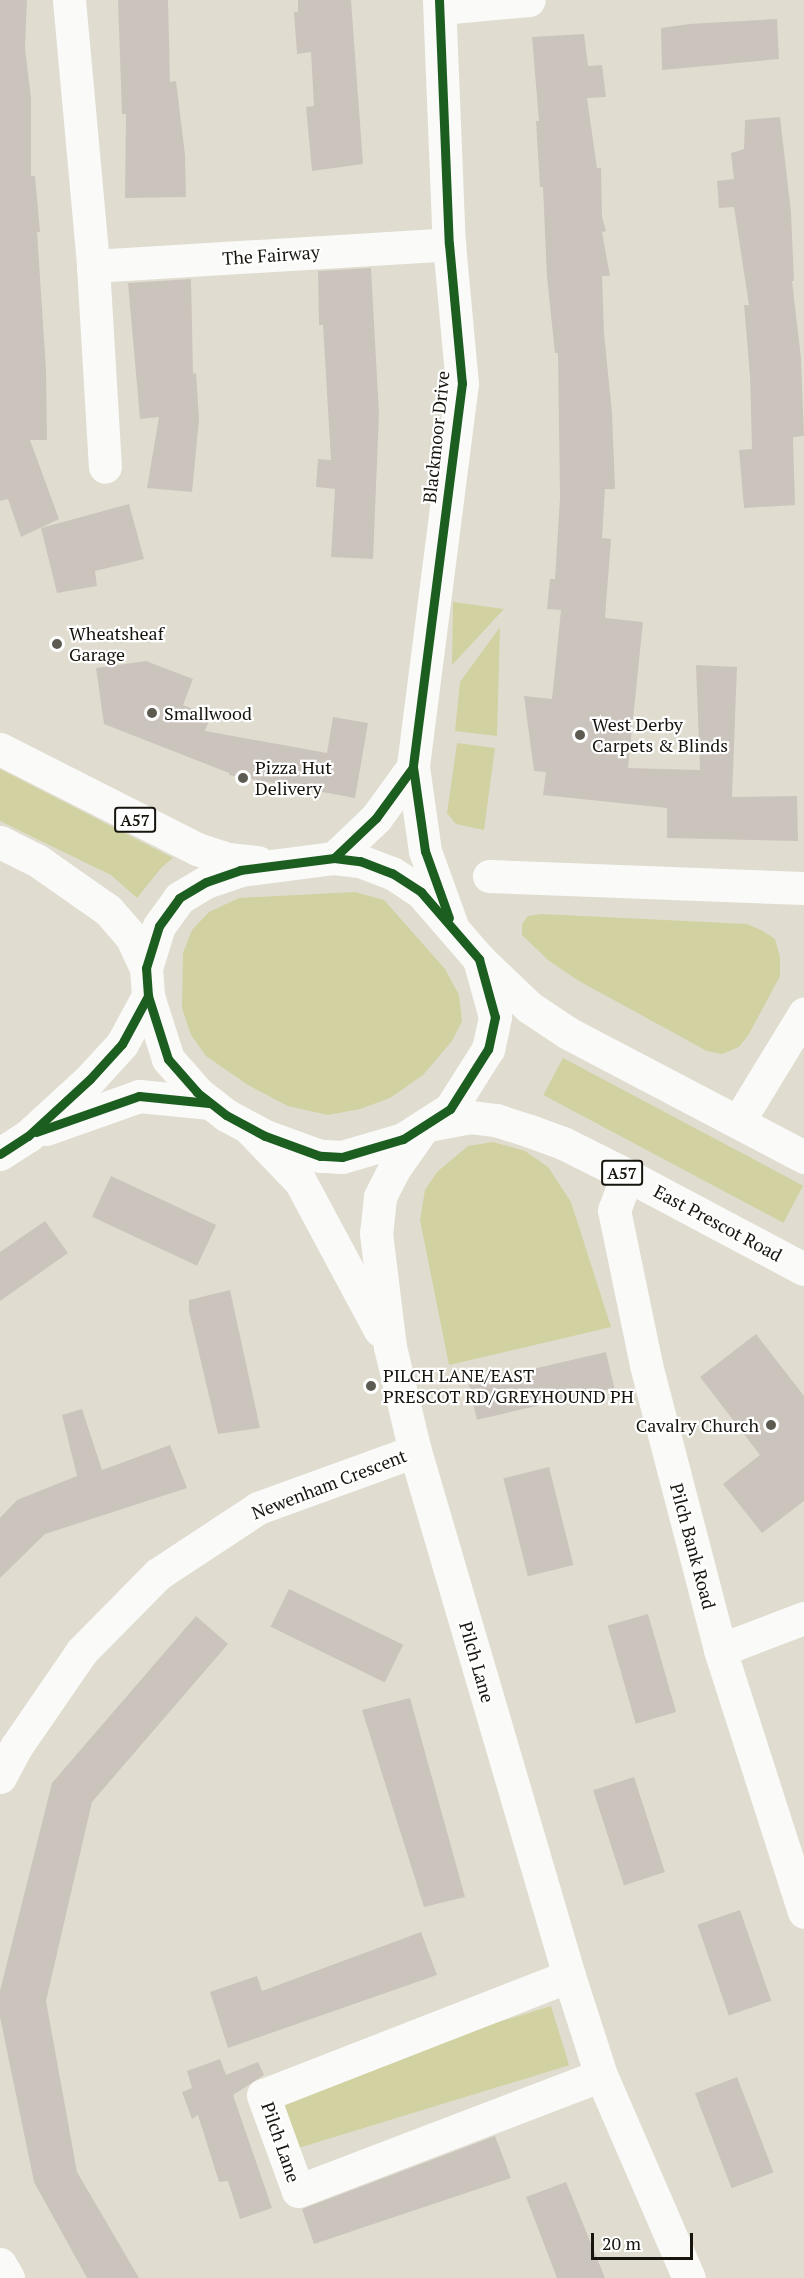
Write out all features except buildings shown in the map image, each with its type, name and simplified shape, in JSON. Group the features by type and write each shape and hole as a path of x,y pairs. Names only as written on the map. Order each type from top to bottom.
{"main road":[{"path":"69,0 93,266 105,467"},
{"path":"440,4 529,0"},
{"name":"Blackmoor Drive","path":"440,4 448,244 462,383 413,767 425,851 452,926"},
{"name":"The Fairway","path":"93,266 448,244"},
{"name":"A57","path":"0,749 197,849 228,859 279,864"},
{"name":"Blackmoor Drive","path":"334,858 376,818 413,767"},
{"name":"A57","path":"0,842 38,861 108,910 131,936 147,982 168,1059 197,1092 248,1127 299,1150 320,1156 342,1157 403,1139 450,1109 488,1049 495,1017 479,959"},
{"name":"A57","path":"147,982 159,926 179,898 206,882 240,870 279,864 334,858 360,861 392,873 421,892 479,959 529,1007 568,1033 804,1157"},
{"path":"489,876 804,888"},
{"path":"0,1154 28,1136 90,1079 122,1044 147,982"},
{"path":"738,1122 804,1014"},
{"path":"28,1136 139,1096 211,1103"},
{"name":"East Prescot Road","path":"425,1127 470,1117 496,1120 562,1143 804,1269"},
{"name":"Pilch Lane","path":"248,1127 300,1181 390,1347"},
{"name":"Pilch Lane","path":"425,1127 394,1169 380,1197 376,1233 390,1347 415,1450 569,1976 601,2075 689,2278"},
{"name":"Pilch Bank Road","path":"627,1175 616,1201 615,1219 646,1365 720,1650 804,1912"},
{"name":"Newenham Crescent","path":"0,1777 16,1747 82,1651 158,1574 258,1508 415,1450"},
{"path":"720,1650 804,1618"},
{"name":"Pilch Lane","path":"569,1976 264,2095 298,2191 601,2075"},
{"path":"0,2264 8,2278"}],"green space":[{"path":"453,602 504,609 452,665"},
{"path":"500,627 497,736 455,731 460,682"},
{"path":"457,743 495,748 484,830 456,824 447,813"},
{"path":"0,769 173,858 162,867 137,898 111,875 0,821"},
{"path":"355,892 384,900 445,969 459,995 462,1021 452,1041 423,1075 390,1098 360,1109 328,1115 288,1106 248,1085 206,1056 191,1035 182,1008 183,953 192,930 209,912 239,898"},
{"path":"541,914 747,924 775,939 780,957 780,976 749,1034 739,1047 722,1054 707,1051 579,981 548,960 522,935 522,924 528,916"},
{"path":"563,1058 803,1186 783,1223 543,1095"},
{"path":"493,1142 525,1151 548,1167 571,1202 611,1327 449,1365 420,1220 425,1190 437,1172 468,1146"},
{"path":"551,2006 569,2065 298,2148 279,2089"}],"cycle path":[{"path":"439,0 449,244 462,383 413,767 425,851 449,918"},
{"path":"334,858 376,818 413,767"},
{"path":"334,858 360,861 392,873 421,892 479,959 495,1017 488,1049 450,1109 403,1139 342,1157 320,1156 265,1136 226,1115 197,1092 168,1059 148,996 146,968 159,926 179,898 206,882 240,870 334,858"},
{"path":"0,1154 28,1136 90,1079 122,1044 148,996"},
{"path":"36,1132 139,1096 209,1103"}],"place":[{"name":"Wheatsheaf Garage","path":"57,644"},
{"name":"Smallwood","path":"152,713"},
{"name":"West Derby Carpets & Blinds","path":"580,735"},
{"name":"Pizza Hut Delivery","path":"243,778"},
{"name":"PILCH LANE/EAST PRESCOT RD/GREYHOUND PH","path":"371,1386"},
{"name":"Cavalry Church","path":"771,1425"}]}
